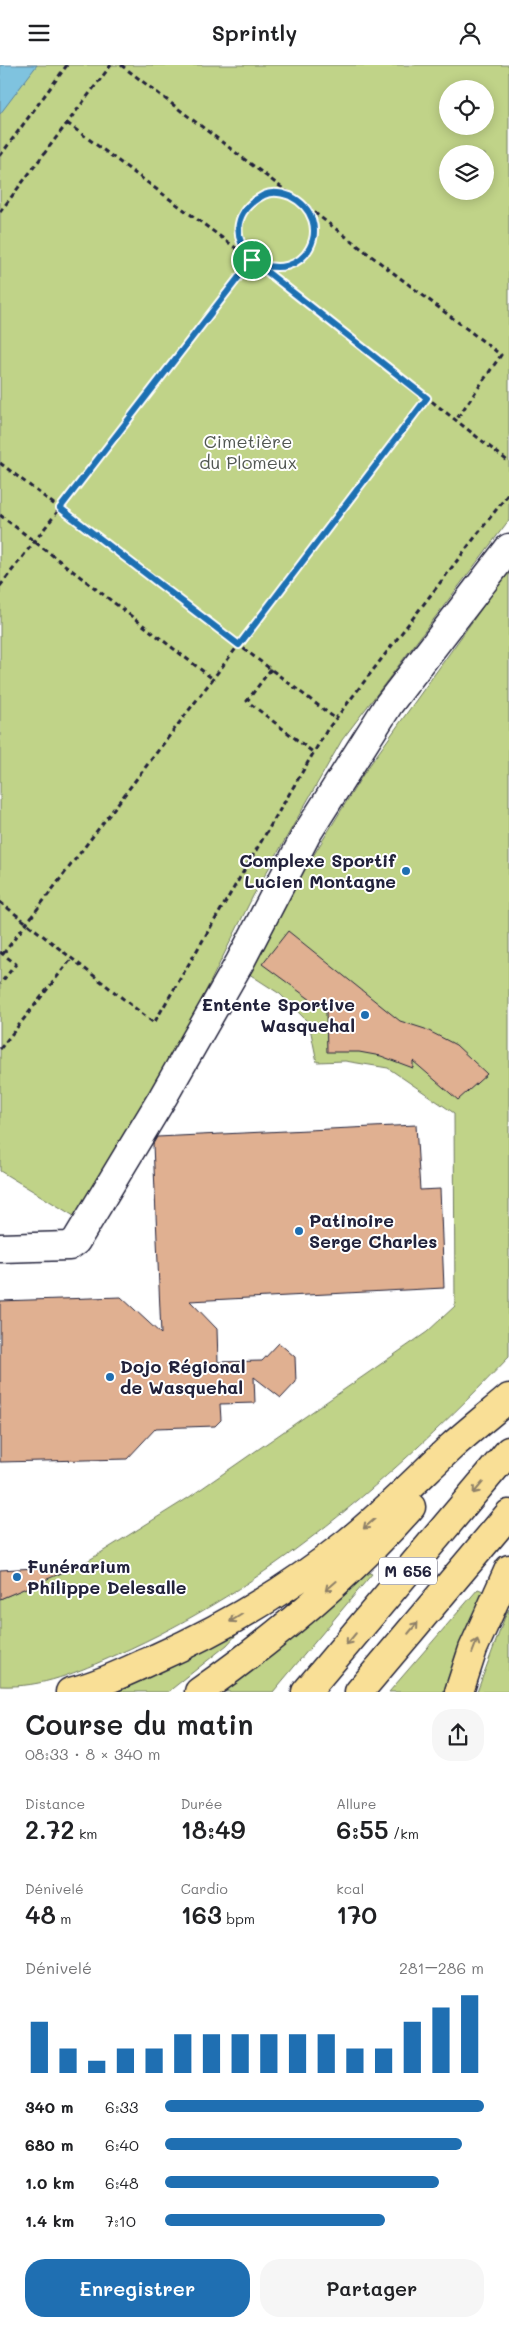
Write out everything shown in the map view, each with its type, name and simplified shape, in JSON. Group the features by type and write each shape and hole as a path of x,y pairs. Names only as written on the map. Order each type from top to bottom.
{"highway":[{"path":"70,1692 125,1672 177,1649 228,1623 274,1595 349,1541 509,1398"},
{"path":"199,1692 284,1626 371,1550 509,1398"},
{"name":"M 656","path":"306,1692 509,1451"},
{"name":"M 656","path":"359,1692 509,1514"},
{"path":"459,1692 473,1649 509,1569"}],"lane":[{"path":"0,1248 68,1246 76,1241 163,1097 240,962 306,835 389,704 509,548"}],"path":[{"path":"0,156 68,65"},
{"path":"0,212 111,65"},
{"path":"121,65 501,355 456,420"},
{"path":"67,123 252,260 509,462"},
{"path":"283,193 301,202 311,215 314,228 312,242 305,255 293,265 279,269 265,267 252,260 244,250 239,238 239,224 244,209 252,201 267,194 283,193"},
{"path":"0,586 252,260"},
{"path":"0,984 16,963 2,953 27,923 427,398"},
{"path":"0,463 336,719"},
{"path":"0,515 213,679"},
{"path":"271,669 246,701 314,753"},
{"path":"0,902 154,1023"},
{"path":"0,1049 72,958"}],"green space":[{"name":"Cimetière du Plomeux","path":"17,65 509,65 509,520 342,740 253,896 171,1061 74,1216 0,1171 0,87"},
{"path":"509,573 509,1357 466,1401 375,1486 277,1563 226,1597 172,1628 116,1655 60,1678 16,1686 0,1686 0,1599 86,1562 188,1498 427,1332 455,1306 454,1113 388,1068 345,1061 317,1062 309,1023 280,994 243,970 364,773 489,598"},
{"path":"363,1570 372,1574 273,1692 216,1692"},
{"path":"478,1589 486,1592 445,1692 389,1692"},
{"path":"509,1609 509,1692 477,1692 506,1614"},
{"path":"248,1622 227,1645 168,1692 99,1692"}],"water":[{"path":"0,65 37,65 0,114"}],"building":[{"name":"Entente Sportive Wasquehal","path":"288,931 400,1021 425,1029 456,1045 487,1074 458,1100 413,1061 413,1068 381,1056 359,1052 327,1052 326,1011 262,964"},
{"path":"416,1125 420,1190 440,1189 444,1288 190,1301 217,1329 218,1362 262,1361 279,1343 295,1357 296,1382 281,1398 254,1377 255,1403 220,1404 221,1420 215,1426 156,1428 127,1459 0,1462 0,1301 121,1297 161,1334 153,1144 157,1137"},
{"name":"Funérarium Philippe Delesalle","path":"71,1566 71,1569 0,1599 0,1570"}],"place":[{"name":"Complexe Sportif Lucien Montagne","path":"406,871"},
{"name":"Entente Sportive Wasquehal","path":"365,1015"},
{"name":"Patinoire Serge Charles","path":"299,1231"},
{"name":"Dojo Régional de Wasquehal","path":"110,1377"},
{"name":"Funérarium Philippe Delesalle","path":"17,1577"}],"route":[{"path":"252,260 244,250 239,238 239,224 244,209 252,201 267,194 283,193 301,202 311,215 314,228 312,242 305,255 293,265 279,269 265,267 252,260 60,508 239,645 427,398 252,260"}]}
